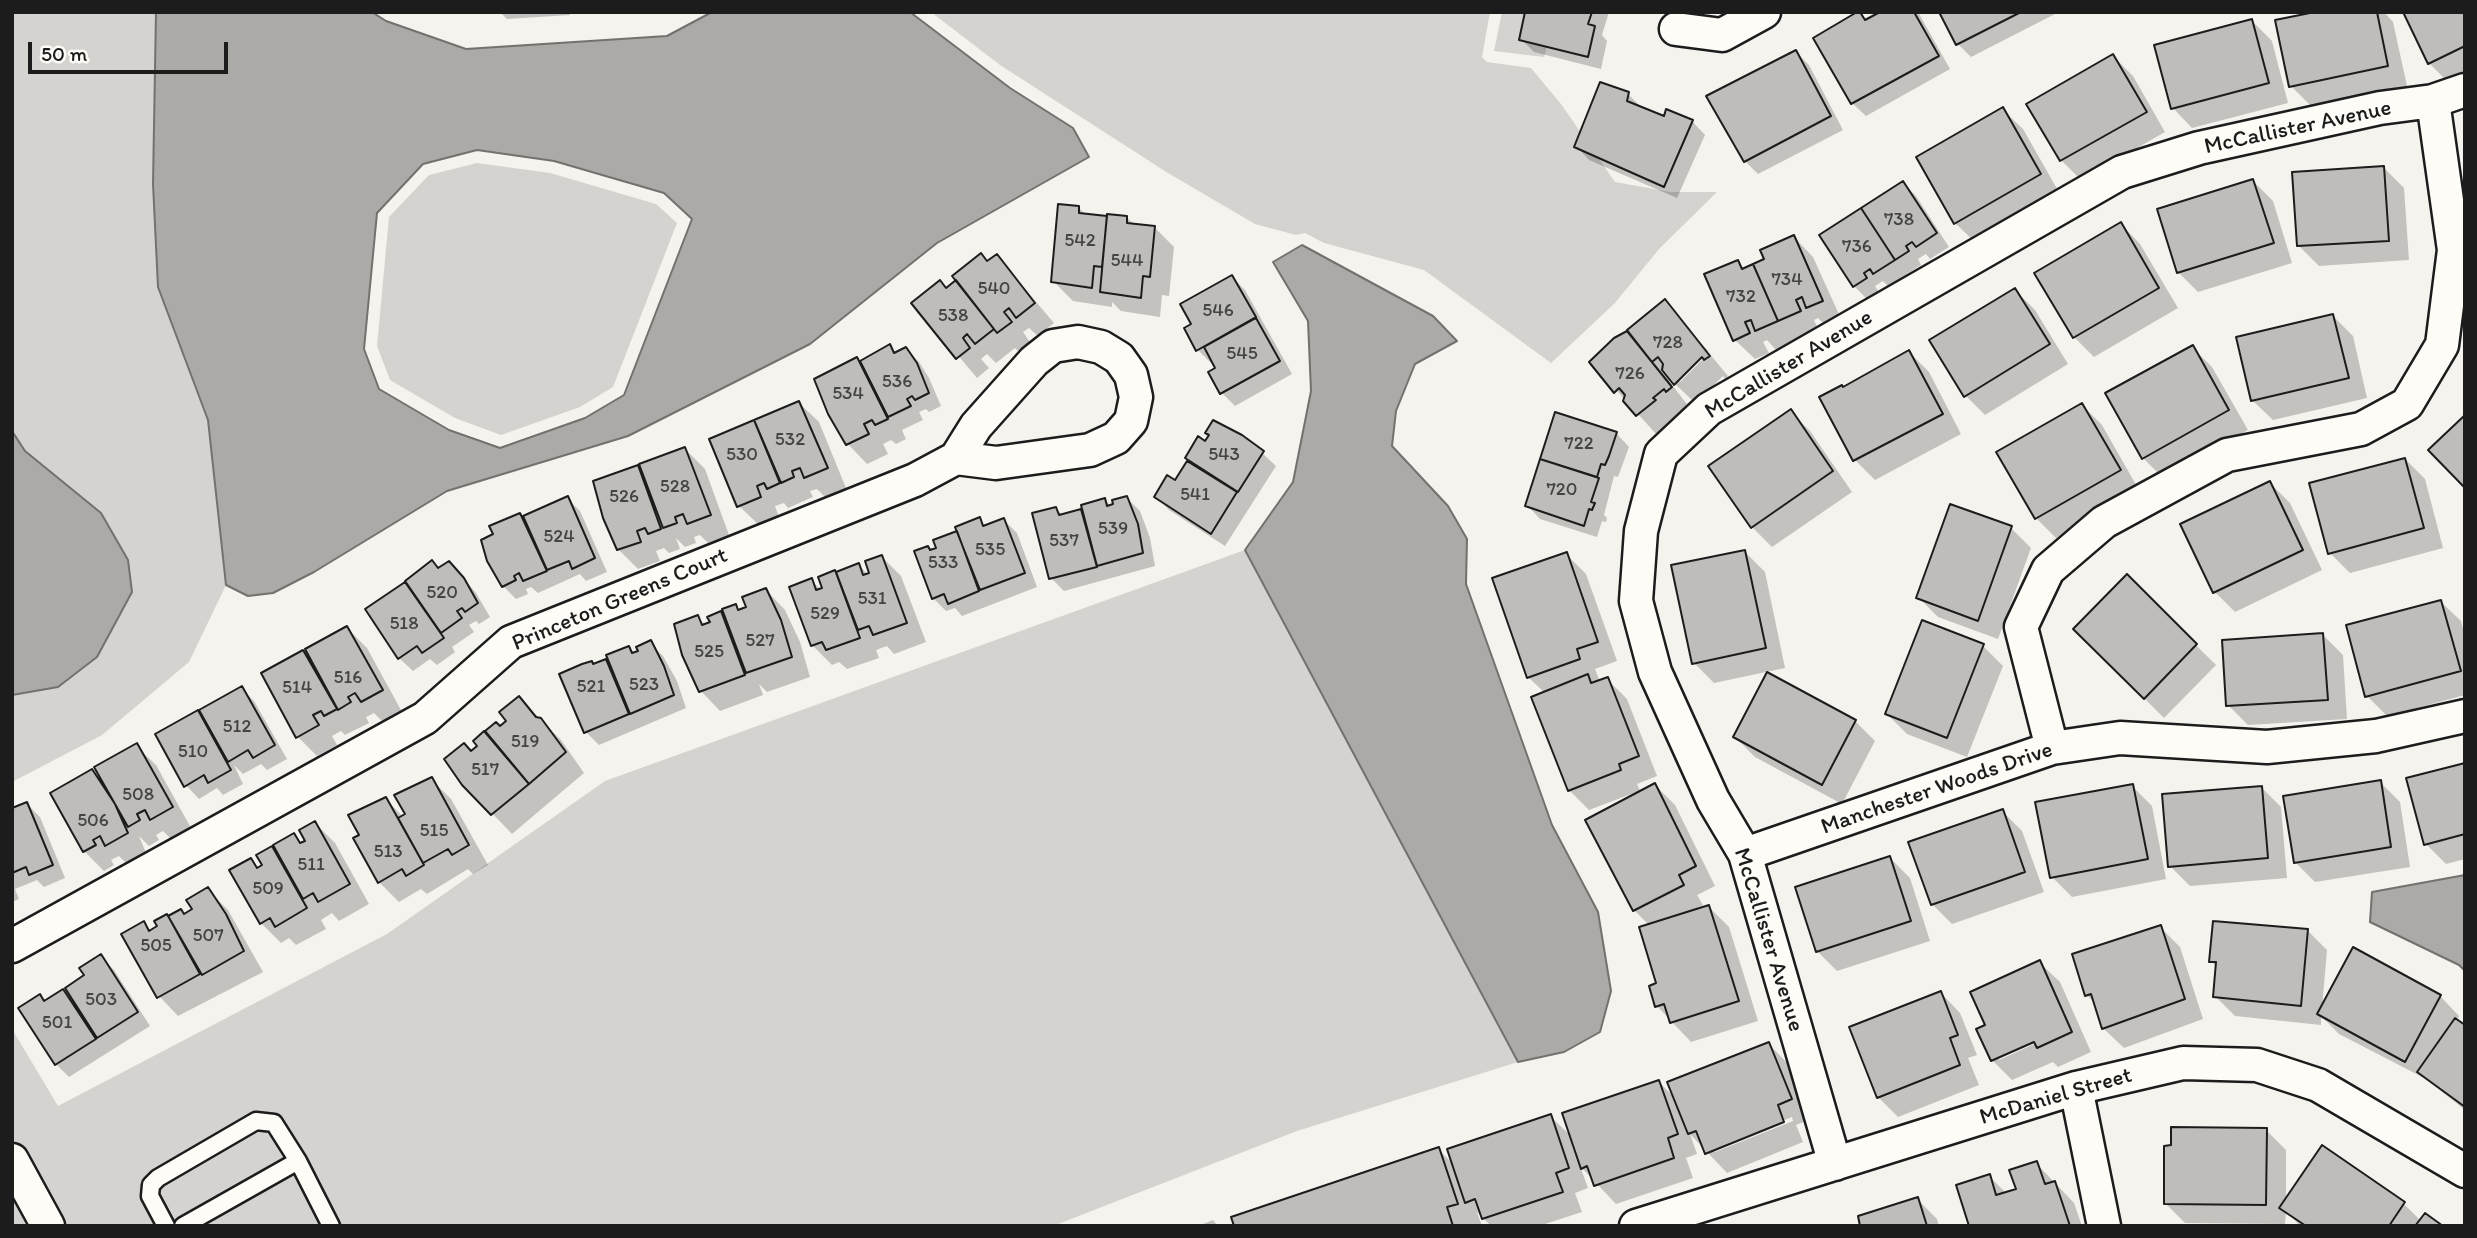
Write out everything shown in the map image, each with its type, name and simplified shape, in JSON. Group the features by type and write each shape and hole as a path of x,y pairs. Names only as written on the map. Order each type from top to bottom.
{"street":[{"path":"1676,29 1722,35 1764,12"},
{"name":"McCallister Avenue","path":"1835,1164 1745,854 1713,800 1655,672 1636,601 1640,531 1661,454 1709,409 2122,172 2199,148 2380,108 2433,101 2465,90"},
{"path":"2052,748 2021,627 2048,570 2104,522 2227,455 2361,429 2407,404 2442,345 2454,250 2433,101"},
{"path":"1078,342 1101,347 1119,358 1131,375 1136,397 1131,421 1116,438 1090,450 996,463 957,458 976,426 1034,361 1053,346 1078,342"},
{"name":"Princeton Greens Court","path":"12,946 425,718 511,642 915,480 957,458"},
{"name":"Manchester Woods Drive","path":"1745,854 2052,748 2120,738 2267,747 2376,736 2465,716"},
{"name":"McDaniel Street","path":"1636,1226 2076,1088 2183,1063 2257,1065 2318,1085 2465,1171"},
{"path":"2076,1088 2104,1226"},
{"path":"12,1160 48,1226"}],"lane":[{"path":"166,1226 150,1195 151,1185 158,1178 256,1121 274,1123 298,1161 331,1226"},
{"path":"183,1226 298,1161"}],"shaded area":[{"path":"12,12 156,12 153,184 158,287 208,420 226,585 189,662 102,735 12,782"},
{"path":"156,12 372,12 386,21 466,49 667,36 712,12 910,12 1010,88 1073,128 1089,157 937,243 810,344 628,436 447,491 314,572 273,593 248,596 226,585 208,420 158,287 153,184","holes":["477,150 554,161 664,193 692,219 624,395 585,418 500,448 449,430 379,389 364,349 377,213 423,164"]},
{"path":"931,12 1490,12 1482,57 1487,62 1531,68 1561,104 1615,182 1671,192 1717,192 1659,249 1615,303 1551,363 1424,270 1324,243 1305,233 1296,235 1255,224 1168,173 1000,65"},
{"path":"1502,12 1525,12 1519,39 1547,47 1544,57 1494,51"},
{"path":"477,163 550,173 656,204 677,223 613,387 580,407 501,435 455,418 390,380 377,346 389,217 429,175"},
{"path":"1302,245 1433,316 1457,341 1415,364 1396,411 1392,446 1448,506 1467,539 1466,584 1552,825 1598,912 1611,991 1600,1032 1564,1052 1518,1062 1245,550 1293,482 1311,391 1308,321 1273,262"},
{"path":"12,431 25,451 101,513 128,560 132,592 97,657 58,687 12,695"},
{"path":"1245,550 1518,1062 1297,1131 1053,1226 12,1226 12,1029 58,1106 387,934 605,781"},
{"path":"2465,875 2465,971 2459,965 2370,922 2372,892"}],"building":[{"path":"1525,12 1592,12 1588,24 1595,26 1588,57 1519,40"},
{"path":"1860,12 1865,20 1880,12 1914,12 1939,56 1851,104 1813,38"},
{"path":"1939,12 2021,12 1956,45"},
{"path":"2315,12 2377,12 2388,66 2289,87 2275,20"},
{"path":"2403,12 2465,12 2465,46 2428,64"},
{"path":"2252,19 2269,83 2171,109 2154,45"},
{"path":"1796,50 1831,116 1744,162 1706,96"},
{"path":"2113,54 2147,112 2060,161 2026,104"},
{"path":"1600,82 1629,92 1627,101 1664,116 1666,109 1693,120 1664,187 1574,147"},
{"path":"2003,107 2041,174 1954,224 1916,157"},
{"path":"2384,166 2389,241 2297,246 2292,172"},
{"path":"2253,179 2274,243 2177,273 2157,209"},
{"path":"1903,181 1937,233 1916,247 1912,242 1906,246 1909,251 1895,260 1861,208"},
{"path":"1058,204 1079,206 1079,213 1107,216 1102,267 1094,266 1092,288 1051,282"},
{"path":"1861,208 1895,260 1873,274 1870,269 1864,273 1867,278 1853,287 1819,235"},
{"path":"1107,214 1127,216 1127,223 1155,226 1150,277 1143,276 1141,298 1100,292"},
{"path":"2121,222 2159,288 2073,338 2034,273"},
{"path":"1794,235 1823,301 1806,308 1802,297 1796,300 1801,311 1778,321 1753,264 1764,259 1760,250"},
{"path":"981,253 987,261 997,254 1035,303 1016,318 1009,308 1004,312 1012,322 997,333 952,276"},
{"path":"1738,260 1742,269 1753,264 1778,321 1755,331 1751,320 1745,322 1750,333 1733,341 1704,274"},
{"path":"1232,275 1256,317 1196,351 1184,328 1191,324 1180,304"},
{"path":"940,280 946,288 956,280 994,329 975,344 967,334 963,338 970,348 956,359 911,303"},
{"path":"2015,288 2050,344 1964,397 1929,340"},
{"path":"1665,299 1710,356 1704,360 1702,357 1674,385 1662,370 1663,364 1658,357 1652,362 1627,330"},
{"path":"2333,314 2349,378 2251,401 2236,337"},
{"path":"1256,318 1280,361 1220,394 1208,372 1215,368 1204,347"},
{"path":"1627,331 1672,387 1666,392 1664,389 1653,398 1656,400 1636,416 1623,401 1625,395 1619,388 1614,393 1589,362 1614,338"},
{"path":"890,344 894,353 906,347 917,363 929,393 915,400 912,396 907,399 911,406 888,417 860,361"},
{"path":"2193,345 2229,410 2142,459 2105,393"},
{"path":"1909,350 1943,414 1853,461 1819,397 1842,385 1843,387"},
{"path":"857,357 888,419 875,425 872,420 864,424 869,434 846,445 828,414 814,379"},
{"path":"799,401 828,468 804,478 800,468 792,471 794,477 781,483 754,420"},
{"path":"2082,403 2121,470 2035,519 1996,452"},
{"path":"1791,409 1833,471 1751,528 1708,466"},
{"path":"1555,412 1617,432 1605,465 1601,464 1597,477 1540,459"},
{"path":"2465,415 2465,488 2428,450"},
{"path":"754,420 780,483 767,489 764,483 757,486 761,497 737,507 709,439"},
{"path":"1213,420 1242,435 1264,451 1238,492 1185,458 1198,436 1205,441 1209,435 1205,433"},
{"path":"685,447 711,515 687,524 683,514 675,517 677,523 663,528 639,464"},
{"path":"2405,458 2424,528 2328,554 2309,483"},
{"path":"1540,459 1599,478 1591,502 1595,503 1592,510 1589,509 1584,526 1525,506"},
{"path":"1187,461 1237,492 1211,534 1154,497 1167,475 1175,480"},
{"path":"638,465 661,529 648,534 645,528 637,531 641,542 617,550 603,518 593,481"},
{"path":"2270,481 2303,550 2213,593 2180,524"},
{"path":"568,496 595,558 572,569 569,561 547,570 523,516"},
{"path":"1127,496 1138,524 1143,553 1097,566 1081,505 1105,498 1107,506 1113,504 1112,500"},
{"path":"1950,504 2012,526 1978,621 1916,598"},
{"path":"1056,507 1059,515 1081,509 1097,567 1049,579 1032,513"},
{"path":"520,513 547,571 523,581 519,573 514,576 516,580 502,587 487,561 481,540 493,534 489,526"},
{"path":"980,517 983,526 1004,518 1025,573 980,590 955,527"},
{"path":"957,531 979,591 948,604 944,594 932,599 914,551 928,546 930,550 936,548 933,540"},
{"path":"1745,550 1766,648 1692,664 1671,565"},
{"path":"1567,552 1598,642 1577,649 1580,659 1527,678 1492,578"},
{"path":"882,555 907,623 873,635 869,626 858,630 836,572 859,563 863,575 869,573 865,561"},
{"path":"432,560 438,568 449,561 464,578 478,603 465,612 462,608 457,611 462,618 441,633 405,581"},
{"path":"835,570 860,638 826,650 822,642 811,646 789,587 812,578 816,590 822,588 818,577"},
{"path":"2127,574 2197,644 2144,699 2073,629"},
{"path":"405,582 444,638 422,653 417,646 398,659 365,609"},
{"path":"766,588 781,620 792,657 746,673 722,609 736,604 738,610 746,607 742,597"},
{"path":"2441,600 2461,671 2365,697 2346,625"},
{"path":"721,611 745,675 699,692 682,655 674,624 698,615 702,625 710,622 707,617"},
{"path":"1922,620 1984,644 1947,738 1885,714"},
{"path":"347,626 383,690 361,702 355,693 348,697 351,702 338,710 305,649"},
{"path":"2323,633 2328,700 2226,706 2222,640"},
{"path":"651,640 674,695 630,714 606,655 629,646 632,653 638,651 636,647"},
{"path":"303,650 337,709 324,716 321,711 313,715 319,725 296,738 261,673"},
{"path":"606,659 629,714 584,733 559,674 582,664 592,661 593,664"},
{"path":"1767,672 1856,720 1822,785 1733,737"},
{"path":"1588,674 1591,683 1608,677 1639,756 1619,764 1621,770 1568,791 1531,697"},
{"path":"242,686 275,745 253,758 248,750 228,762 199,710"},
{"path":"519,696 536,717 541,718 566,752 529,784 485,731 496,722 500,726 506,721 499,712"},
{"path":"198,710 231,770 208,783 204,775 184,787 155,734"},
{"path":"484,731 529,784 491,815 462,785 444,759 464,743 471,751 477,746 473,741"},
{"path":"137,743 173,807 150,820 145,810 137,814 140,820 128,827 94,767"},
{"path":"2465,763 2465,834 2424,845 2406,778"},
{"path":"92,769 115,804 128,833 105,846 100,836 93,840 96,845 83,852 50,793"},
{"path":"432,777 469,845 452,855 448,849 423,863 398,818 405,814 394,795"},
{"path":"2381,780 2391,847 2294,863 2283,796"},
{"path":"1655,783 1696,866 1679,875 1684,885 1633,911 1585,820"},
{"path":"2133,784 2148,859 2050,878 2035,802"},
{"path":"2262,786 2268,858 2168,867 2162,794"},
{"path":"386,797 424,865 406,876 402,869 378,883 353,838 359,835 348,815"},
{"path":"27,802 53,865 29,875 26,867 12,873 12,808"},
{"path":"2003,809 2025,872 1931,905 1908,842"},
{"path":"315,821 350,884 318,902 313,893 303,899 273,845 294,833 300,843 305,841 299,830"},
{"path":"272,846 307,908 275,927 270,918 260,924 229,870 251,858 257,868 262,865 256,855"},
{"path":"1890,856 1911,921 1816,952 1795,887"},
{"path":"208,887 226,914 244,951 202,975 168,916 181,909 184,914 192,909 186,900"},
{"path":"1709,905 1739,1001 1670,1023 1664,1004 1655,1007 1649,986 1656,983 1639,927"},
{"path":"167,914 200,974 157,998 121,934 144,921 149,931 157,926 154,921"},
{"path":"2213,921 2308,929 2301,1006 2213,997 2216,962 2209,962"},
{"path":"2161,925 2185,999 2102,1029 2091,994 2085,996 2072,954"},
{"path":"2353,947 2441,995 2405,1062 2317,1014"},
{"path":"101,954 138,1012 97,1038 65,988 84,975 79,968"},
{"path":"2040,960 2072,1032 2037,1048 2034,1042 1991,1061 1976,1029 1985,1025 1970,992"},
{"path":"63,989 96,1039 55,1065 18,1008 40,994 44,1001"},
{"path":"1941,991 1958,1035 1950,1038 1960,1065 1877,1098 1849,1027"},
{"path":"2455,1018 2465,1025 2465,1107 2417,1072"},
{"path":"1769,1042 1792,1099 1778,1105 1784,1122 1705,1154 1696,1131 1688,1134 1667,1082"},
{"path":"1659,1080 1678,1134 1668,1138 1674,1158 1594,1186 1587,1166 1581,1169 1562,1113"},
{"path":"1551,1114 1569,1168 1556,1173 1563,1192 1482,1219 1475,1199 1465,1203 1447,1149"},
{"path":"2171,1127 2267,1128 2266,1205 2164,1204 2164,1146 2171,1145"},
{"path":"2322,1145 2405,1202 2389,1226 2306,1226 2279,1208"},
{"path":"1439,1147 1458,1204 1447,1207 1453,1226 1234,1226 1231,1217"},
{"path":"2037,1161 2045,1184 2055,1181 2070,1226 1969,1226 1956,1185 1990,1174 1996,1195 2016,1189 2009,1170"},
{"path":"1918,1197 1927,1226 1860,1226 1858,1216"},
{"path":"2425,1213 2443,1226 2415,1226"}]}
